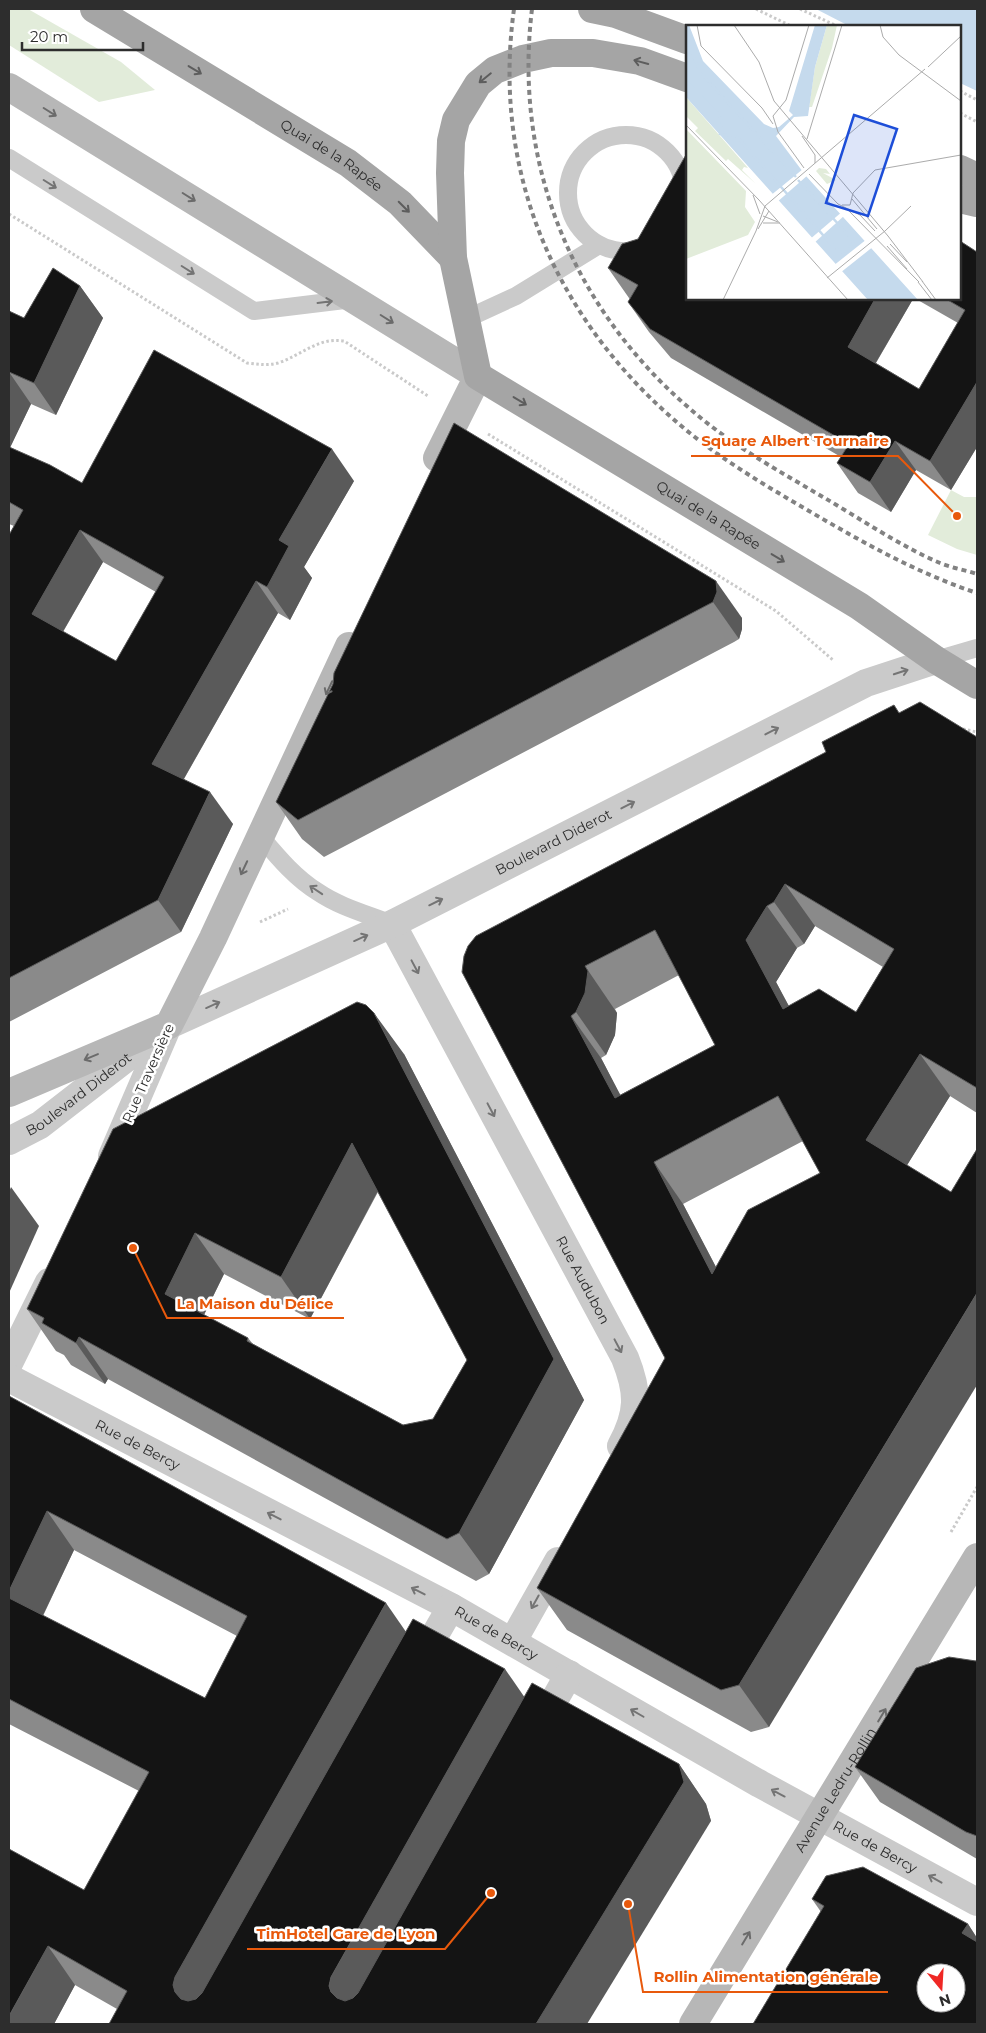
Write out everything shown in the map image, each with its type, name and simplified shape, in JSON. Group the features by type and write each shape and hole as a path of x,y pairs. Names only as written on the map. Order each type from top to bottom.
{"main road":[{"name":"Quai de la Rapée","path":"94,9 348,163 400,203 453,258"},
{"path":"592,9 616,14 686,40"},
{"path":"429,477 478,376 453,258 450,174 451,141 456,120 478,84 495,70 523,59 551,54 593,53 640,61 686,78"},
{"name":"Quai de la Rapée","path":"9,87 478,376 858,606 936,660 977,685"},
{"path":"961,170 977,178"},
{"path":"961,199 977,203"},
{"name":"Rue Traversière","path":"169,1025 213,938 361,620"},
{"name":"Quai de la Rapée","path":"936,660 977,678"},
{"name":"Boulevard Diderot","path":"9,1093 169,1025"},
{"name":"Avenue Ledru-Rollin","path":"693,2024 977,1557"}],"street":[{"name":"Boulevard Diderot","path":"9,1141 40,1125 169,1025 392,924 866,684 936,660"},
{"name":"Rue Audubon","path":"392,924 621,1350 633,1377 636,1399 634,1418 608,1468"},
{"name":"Rue Traversière","path":"102,1177 169,1025"},
{"path":"9,1363 59,1262"},
{"name":"Rue de Bercy","path":"9,1378 451,1607 820,1817 977,1902"},
{"path":"513,1641 570,1539"},
{"path":"408,1682 451,1607"},
{"path":"528,1747 569,1674"}],"lane":[{"path":"466,319 516,296 599,245 618,251 637,250 654,244 669,233 680,216 685,198 680,170 664,147 647,138 628,134 608,137 591,146 578,160 569,178 568,198 573,217 584,234 599,245"},
{"path":"9,158 254,311 354,299"},
{"path":"936,660 977,648"},
{"path":"260,836 289,868 317,892 341,904 392,924"}],"path":[{"path":"756,9 789,25"},
{"path":"800,9 835,25"},
{"path":"961,92 977,100"},
{"path":"961,113 977,122"},
{"path":"960,729 977,732"},
{"path":"257,924 291,907"}],"green space":[{"path":"9,9 28,9 121,62 155,90 99,102 9,45"},
{"path":"951,490 964,497 977,497 977,555 957,549 928,535"}],"water":[{"path":"816,9 977,9 977,91 961,83 961,25 847,25"}],"building":[{"path":"686,155 686,300 874,300 848,347 919,389 965,310 948,300 961,300 961,242 977,252 977,382 930,461 895,441 870,482 837,463 849,444 650,329 628,302 638,285 608,268 622,244 638,239"},
{"path":"53,268 80,286 34,383 9,372 9,311 24,318"},
{"path":"154,350 332,449 279,540 289,546 267,587 256,581 152,764 210,792 158,900 9,978 9,535 23,510 9,502 9,447 50,465 82,483","holes":["80,530 164,577 116,661 32,614"]},
{"path":"454,423 716,581 717,592 713,602 298,820 276,802 333,684 334,673"},
{"path":"920,702 977,737 977,1088 920,1054 866,1140 951,1192 977,1149 977,1293 739,1685 721,1690 537,1588 665,1358 462,972 464,956 468,946 476,936 826,752 822,742 894,705 899,713","holes":["785,884 894,949 856,1012 819,989 783,1009 746,940 767,906 774,902","655,930 715,1045 615,1098 571,1016 576,1012 585,993 588,971 585,966","778,1096 820,1173 748,1210 712,1274 654,1162"]},
{"path":"357,1002 366,1005 374,1013 554,1359 459,1533 447,1539 79,1337 76,1343 42,1323 44,1318 27,1309 113,1129","holes":["352,1143 467,1360 433,1419 403,1425 247,1341 248,1338 165,1294 195,1233 281,1277"]},
{"path":"9,1396 386,1603 175,1977 173,1985 175,1992 181,1999 188,2001 196,1999 202,1993 413,1619 505,1669 331,1977 329,1986 331,1992 337,1998 345,2001 353,1998 358,1993 532,1683 679,1764 684,1782 536,2024 109,2024 127,1991 48,1946 9,2016 9,1849 84,1890 149,1772 9,1699 9,1598 205,1698 247,1616 47,1511 9,1591"},
{"path":"949,1657 976,1661 977,1659 977,1836 966,1832 855,1767 916,1668"},
{"path":"863,1867 968,1924 962,1933 977,1942 977,2024 753,2024 824,1906 812,1899 826,1876"}],"railway":[{"path":"514,9 510,68 513,125 523,180 540,233 563,283 593,331 629,376 671,417 720,456 773,490 871,546 912,567 977,593"},
{"path":"532,9 528,66 532,122 542,176 560,228 583,278 612,325 648,368 689,408 737,445 911,549 945,565 977,574"}],"place":[{"name":"Square Albert Tournaire","path":"957,516"},
{"name":"La Maison du Délice","path":"133,1248"},
{"name":"TimHotel Gare de Lyon","path":"491,1893"},
{"name":"Rollin Alimentation générale","path":"628,1904"}]}
